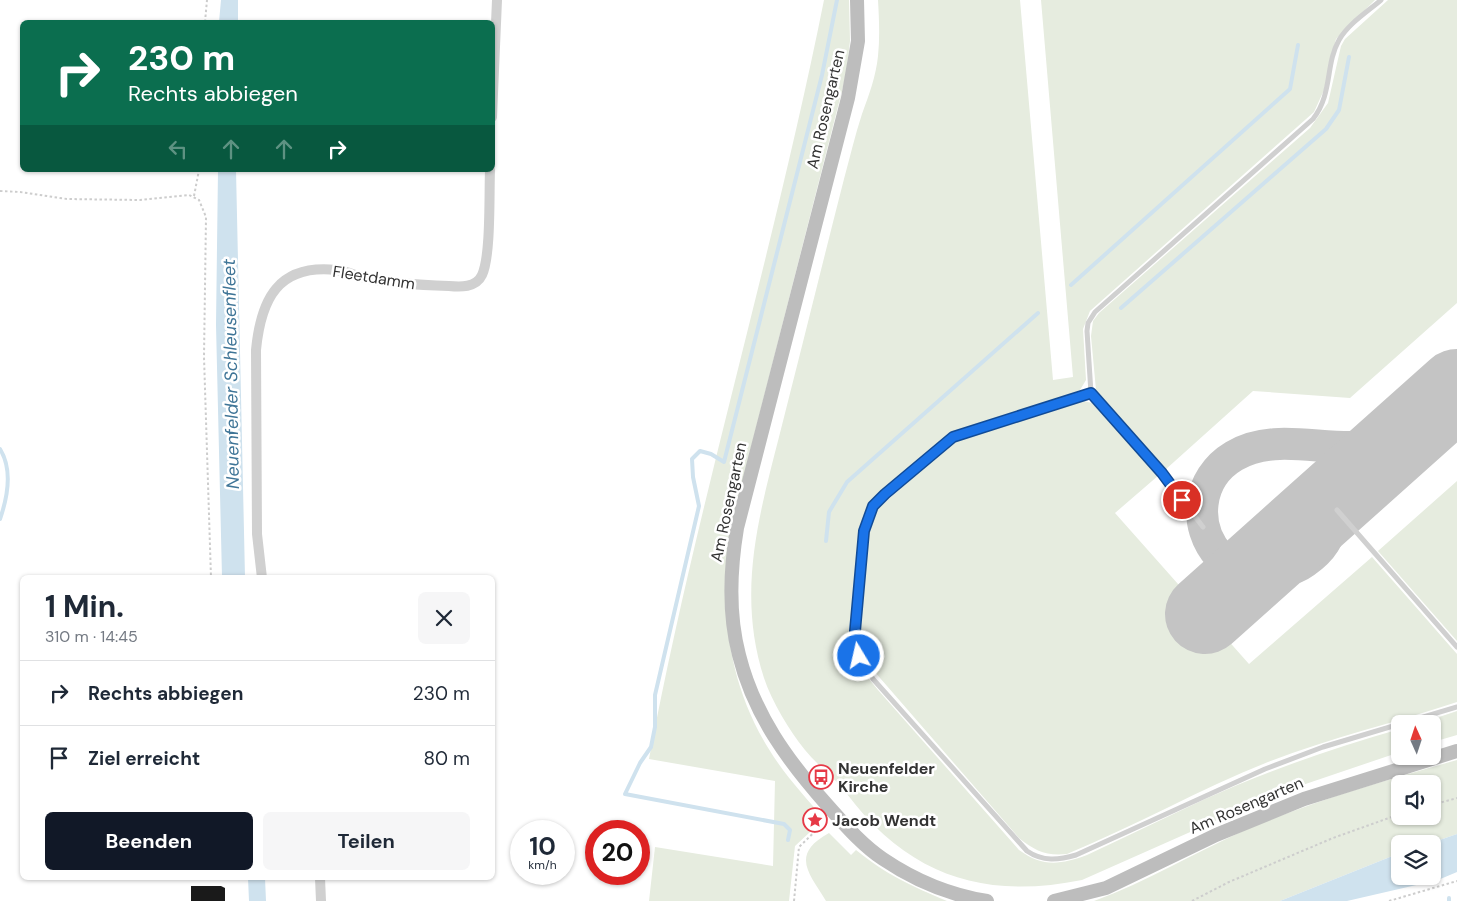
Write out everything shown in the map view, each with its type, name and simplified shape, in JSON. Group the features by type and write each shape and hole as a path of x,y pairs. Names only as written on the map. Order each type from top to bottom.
{"main road":[{"name":"Am Rosengarten","path":"856,0 858,41 848,98 738,528 731,576 732,617 738,654 756,704 767,727 786,756 835,814 867,846 904,872 948,892 987,901"},
{"name":"Am Rosengarten","path":"1054,901 1106,888 1216,835 1304,799 1457,750"}],"street":[{"path":"495,47 497,0"},
{"name":"Fleetdamm","path":"262,575 257,534 256,350 259,321 270,294 292,275 315,268 339,270 368,278 401,283 461,287 473,284 482,277 486,259 490,172"},
{"path":"320,880 321,901"}],"lane":[{"path":"1203,527 1162,473 1091,393 1087,331 1091,317 1313,119 1322,108 1340,39 1354,22 1381,0"},
{"path":"1091,393 953,437 873,506 864,531 855,631 859,656 873,679 1027,851 1034,856 1053,860 1076,855 1265,769 1323,747 1457,707"},
{"path":"1337,510 1457,647"}],"path":[{"path":"205,20 207,0"},
{"path":"194,196 199,172"},
{"path":"0,192 20,192 77,199 140,200 194,196 202,204 206,217 204,357 211,575"},
{"path":"1441,802 1457,798"},
{"path":"794,901 798,847 835,814"},
{"path":"1192,901 1229,882 1333,838 1391,817"},
{"path":"1389,901 1457,881"}],"shaded area":[{"path":"824,0 849,0 850,41 846,75 731,526 726,588 727,619 731,649 738,679 748,708 761,736 778,763 824,819 795,846 789,901 649,901 655,847 773,866 775,781 649,759 689,569 782,190"},
{"path":"878,0 1020,0 1053,380 1073,377 1041,0 1375,0 1336,39 1324,90 1314,112 1090,311 1083,329 1086,380 1080,390 1061,398 959,430 947,437 872,501 865,512 860,527 853,594 852,630 856,658 863,671 878,690 1019,850 1027,856 1044,862 1068,861 1087,855 1251,779 1325,752 1391,732 1391,755 1276,794 1082,880 1046,885 1012,886 980,883 950,875 922,862 896,844 871,822 837,783 810,756 793,734 767,687 756,647 751,586 754,557 758,527 771,467 859,122 876,71 879,21"},
{"path":"1388,0 1457,0 1457,303 1350,398 1253,391 1165,470 1096,390 1091,336 1093,321 1099,313 1310,128 1328,103 1341,46 1345,39"},
{"path":"1084,401 1092,403 1159,475 1115,513 1249,664 1372,557 1457,654 1457,702 1414,715 1391,715 1391,722 1315,745 1268,762 1067,854 1041,852 1019,838 867,663 860,641 865,543 868,526 874,512 952,443 962,437"},
{"path":"1457,481 1457,641 1378,551"},
{"path":"1457,711 1457,735 1441,740 1441,716"},
{"path":"1457,760 1457,834 1441,840 1441,835 1391,835 1391,857 1280,901 1094,901 1271,819 1391,780 1391,825 1441,825 1441,775 1407,775"},
{"path":"829,833 851,855 856,850 900,879 947,901 826,901 809,873 806,857 809,849"}],"water":[{"path":"221,0 238,0 238,20 219,20"},
{"name":"Neuenfelder Schleusenfleet","path":"218,172 236,172 245,575 222,575 216,325"},
{"path":"1457,834 1457,872 1441,879 1441,840"},
{"path":"1391,857 1391,885 1416,885 1347,901 1280,901"},
{"path":"248,880 265,880 266,901 249,901"}],"building":[{"path":"191,886 221,886 225,888 225,901 191,901"}],"waterway":[{"path":"788,840 790,830 784,824 625,794 640,763 651,747 655,727 655,695 699,506 693,477 692,459 700,451 711,454 724,462 822,75 837,0"},
{"path":"1071,285 1290,89 1298,45"},
{"path":"1121,308 1326,129 1339,110 1349,57"},
{"path":"826,541 829,512 847,482 1038,313"},
{"path":"0,449 8,474 7,492 0,519"}],"taxiway":[{"path":"1401,438 1355,482 1343,499 1326,540 1315,554 1305,562 1285,571 1273,573 1249,572 1228,564 1211,545 1202,517 1206,489 1212,477 1222,465 1234,456 1254,448 1275,444 1364,447 1386,442 1407,433"}],"runway":[{"path":"1205,614 1457,389"}],"place":[{"name":"Neuenfelder Kirche","path":"821,777"},
{"name":"Jacob Wendt","path":"815,820"}],"route":[{"path":"859,656 855,631 864,531 868,517 873,506 885,494 953,437 1091,393 1162,473 1182,500"}]}
